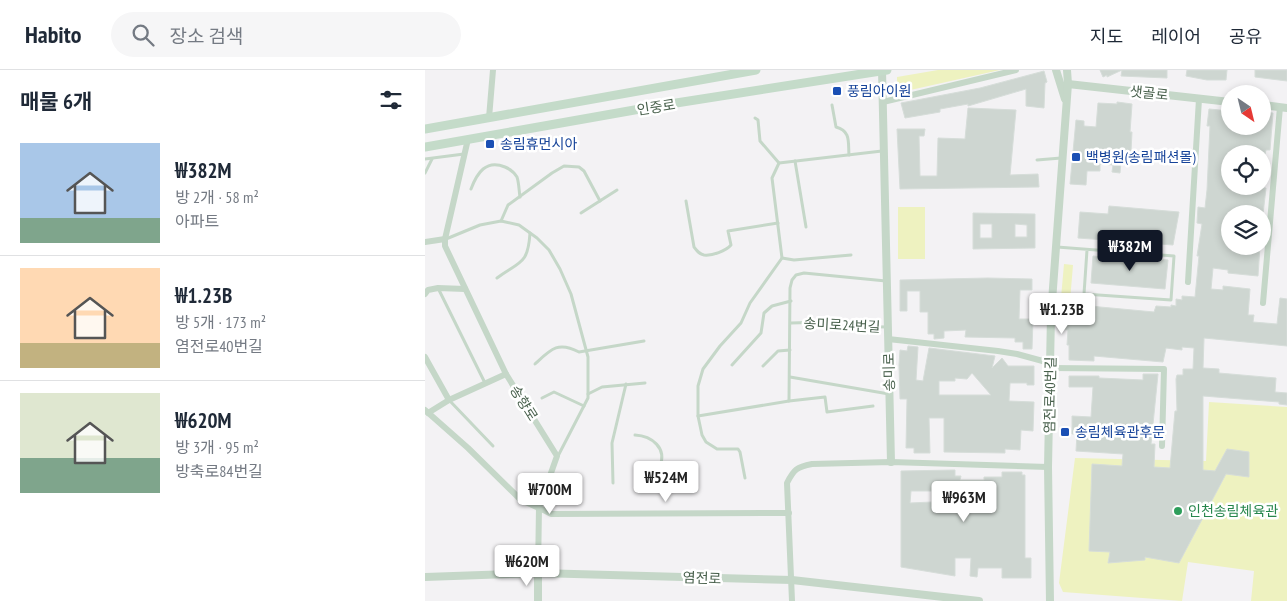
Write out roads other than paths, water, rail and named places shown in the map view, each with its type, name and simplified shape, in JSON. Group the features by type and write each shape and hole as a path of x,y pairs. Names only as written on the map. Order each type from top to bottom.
{"main road":[{"path":"425,130 755,70"},
{"name":"인중로","path":"425,147 657,106 884,70"}],"street":[{"path":"489,118 493,70"},
{"name":"송미로","path":"884,70 883,102 891,462"},
{"path":"883,102 1016,70"},
{"path":"1056,70 1067,105"},
{"name":"염전로40번길","path":"1050,601 1048,467 1051,315 1067,105 1067,70"},
{"name":"샛골로","path":"1068,84 1221,101"},
{"path":"1188,282 1199,98"},
{"path":"1263,303 1283,107"},
{"path":"425,242 445,239 468,139"},
{"name":"송향로","path":"445,239 445,246 506,374 557,456"},
{"path":"425,294 427,290 438,288 465,289"},
{"path":"889,339 1017,354 1050,366 1164,369 1163,446"},
{"path":"425,357 449,400"},
{"path":"506,374 427,412 468,448 520,499 529,504 539,506 551,514 789,513"},
{"path":"538,601 539,506 557,456"},
{"path":"792,601 787,483 793,472 800,466 891,462 1048,467"},
{"name":"염전로","path":"425,577 538,573 792,580 954,600 979,601"}],"lane":[{"path":"832,104 835,127 843,129 847,135 849,155"},
{"path":"755,118 757,120 760,140 779,163"},
{"path":"779,163 884,151"},
{"path":"425,159 465,154"},
{"path":"1037,160 1062,158"},
{"path":"425,172 433,159"},
{"path":"795,162 806,227"},
{"path":"745,478 738,449 717,449 706,442 702,435 698,416 698,386 703,369 720,346 741,323 750,302 782,258 772,178 779,163"},
{"path":"471,189 475,178 482,169 489,165 500,165 511,170 517,177 520,197"},
{"path":"501,221 508,205 564,166 579,167 584,171 600,201"},
{"path":"581,213 617,190"},
{"path":"686,201 694,247 698,253 705,255 727,250 731,245 728,231 778,223"},
{"path":"445,239 480,225 501,221 519,226 530,234 549,250 560,269 571,294 587,350 588,398 557,456"},
{"path":"497,278 519,264 524,258 529,251 530,234"},
{"path":"1056,247 1175,256 1171,300 1084,294 1087,250"},
{"path":"782,258 794,260 851,255"},
{"path":"791,323 792,280 795,275 804,272 887,281"},
{"path":"438,288 486,383"},
{"path":"731,365 761,333 764,313 772,306 791,301"},
{"name":"송미로24번길","path":"789,401 791,323 827,322 840,326 888,327"},
{"path":"535,364 553,348 559,346 570,347 579,352 644,341"},
{"path":"763,366 777,351 790,350"},
{"path":"790,377 890,394"},
{"path":"588,394 602,387 645,383"},
{"path":"613,483 612,443 626,384"},
{"path":"542,398 554,392 584,406"},
{"path":"698,416 789,401 825,398 827,412 873,406"},
{"path":"449,400 493,446"},
{"path":"635,435 642,435 653,439 660,447 663,456 660,466 650,483"}],"place":[{"name":"풍림아이원","path":"837,91"},
{"name":"송림휴먼시아","path":"490,144"},
{"name":"백병원(송림패션몰)","path":"1076,157"},
{"name":"송림체육관후문","path":"1065,432"},
{"name":"인천송림체육관","path":"1178,511"}]}
